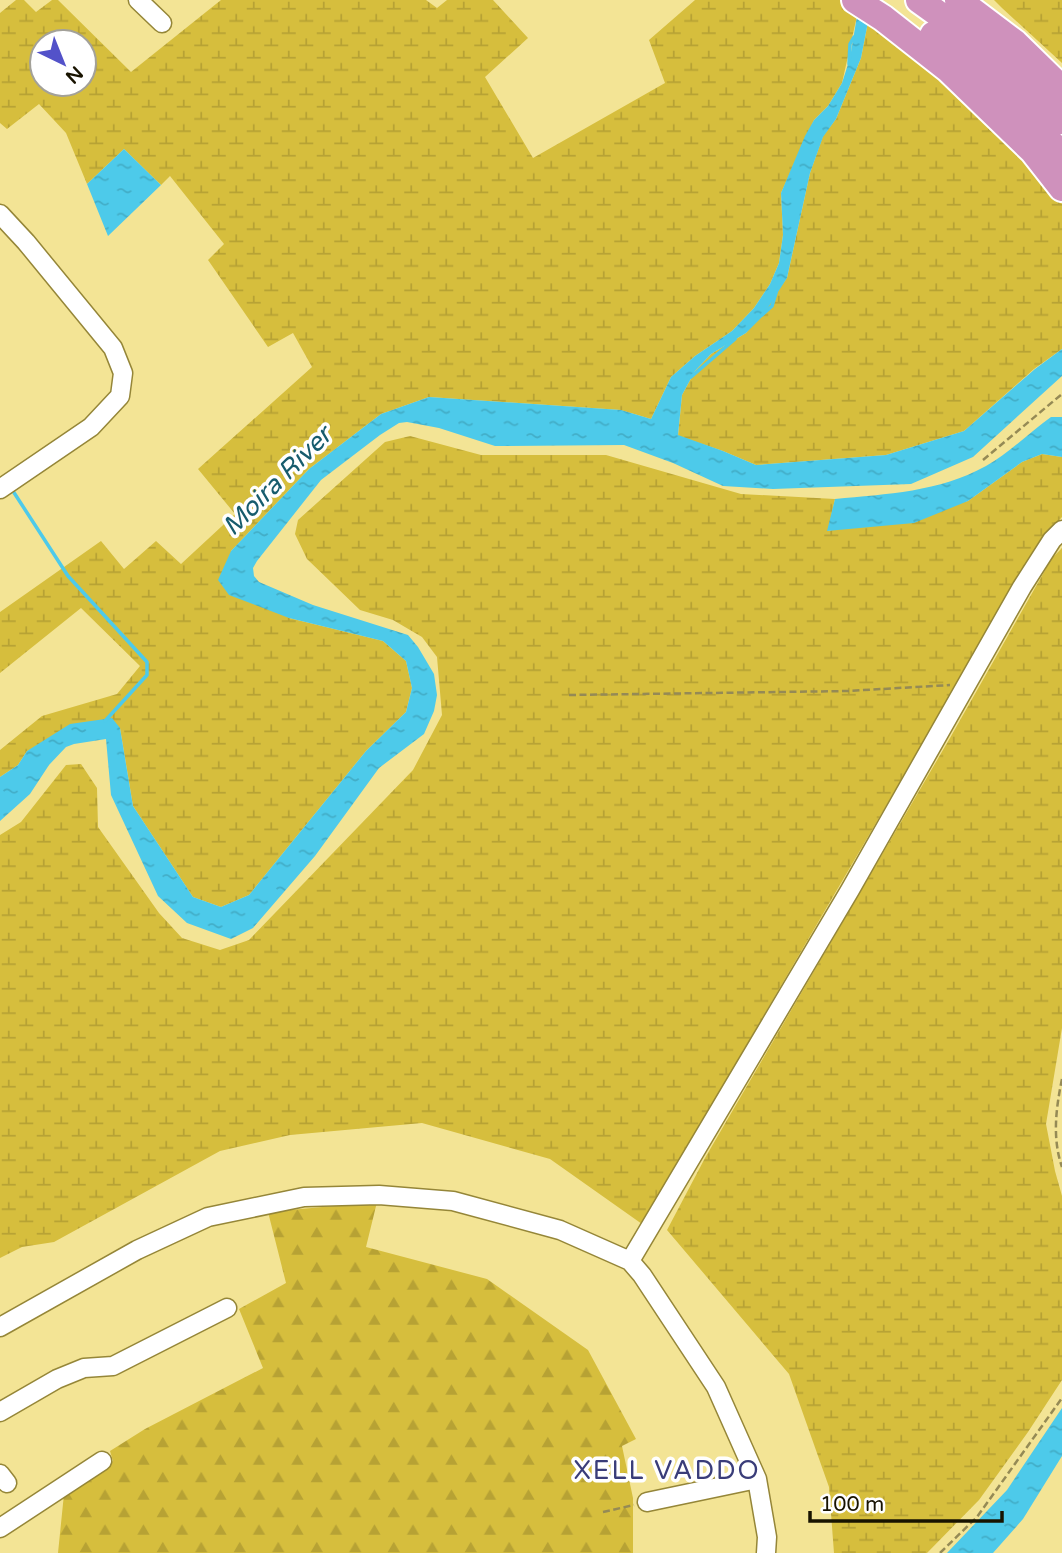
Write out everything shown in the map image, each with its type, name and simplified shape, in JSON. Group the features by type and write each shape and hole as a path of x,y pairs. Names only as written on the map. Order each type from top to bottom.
{"highway":[{"path":"855,0 885,9 970,64 1019,109 1062,155"},
{"path":"919,0 983,46 1062,121"},
{"path":"958,0 1015,43 1062,89"},
{"path":"885,9 1033,151 1062,188"}],"street":[{"path":"138,0 162,23"},
{"path":"0,215 26,242 113,348 123,373 120,396 91,427 0,489"},
{"path":"630,1261 849,890 1028,578 1052,540 1062,530"},
{"path":"0,1327 137,1250 208,1217 304,1197 379,1195 453,1200 560,1230 630,1261 716,1387 757,1479 767,1537 766,1553"},
{"path":"0,1412 57,1379 84,1367 113,1366 228,1308"},
{"path":"0,1528 102,1461"},
{"path":"647,1502 757,1479"}],"path":[{"path":"983,460 1062,394"},
{"path":"569,695 848,691 968,683"},
{"path":"1062,1079 1056,1110 1057,1153 1062,1167"},
{"path":"940,1553 977,1517 1062,1398"},
{"path":"603,1512 647,1502"}],"green space":[{"path":"16,0 24,0 36,12 52,0 58,0 86,28 28,28 28,98 98,98 98,39 131,72 221,0 426,0 437,8 447,0 493,0 528,38 485,77 533,158 665,83 649,40 695,0 841,0 857,16 842,83 828,106 814,120 781,193 783,235 779,263 770,284 754,308 732,331 695,356 671,377 651,419 621,410 429,397 381,414 309,469 231,551 289,618 383,641 406,661 412,688 406,712 366,751 249,895 221,907 193,897 133,806 120,728 27,751 18,765 0,777 0,750 42,716 117,694 140,666 81,608 0,673 0,612 101,541 124,569 156,541 181,564 235,514 198,469 312,367 293,333 268,347 208,260 224,244 170,176 161,185 124,149 87,184 66,133 39,104 7,129 0,123 0,13"},
{"path":"994,0 1062,0 1062,63 1002,8"},
{"path":"868,22 1018,149 1062,204 1062,349 1034,369 964,431 886,455 756,465 678,436 682,395 695,371 711,354 746,333 787,278 810,173 823,136 836,119 861,58"},
{"path":"410,436 481,455 606,455 741,494 835,499 828,531 968,501 1022,462 1042,454 1062,457 1062,517 1040,542 642,1224 550,1159 422,1123 290,1135 220,1151 54,1242 22,1247 0,1258 0,835 21,822 66,765 81,764 97,788 98,827 159,913 182,938 220,950 249,940 413,770 442,715 437,657 422,637 393,620 360,610 307,559 295,534 298,520 385,442"},
{"path":"1062,548 1062,1028 1046,1124 1062,1196 1062,1380 979,1500 927,1553 834,1553 829,1487 789,1374 667,1230 705,1158 1052,558"},
{"path":"377,1202 366,1247 487,1279 588,1350 636,1439 622,1446 633,1498 633,1553 58,1553 64,1494 113,1461 110,1451 145,1429 263,1368 239,1309 286,1283 268,1212"}],"water":[{"path":"867,0 883,0 868,22 861,58 836,119 823,137 810,173 787,278 762,317 746,333 711,354 695,371 682,395 678,435 756,465 886,455 964,431 1062,349 1062,376 973,457 911,484 773,489 723,486 673,463 624,445 495,446 439,428 399,423 321,480 253,568 254,576 259,582 313,605 408,635 434,674 437,695 434,711 424,734 379,768 315,856 253,928 231,939 187,923 158,896 111,795 106,739 66,747 49,765 30,794 0,821 0,777 18,765 27,751 70,724 112,718 120,728 133,806 193,897 221,907 249,895 366,751 406,712 412,688 406,661 383,641 289,618 229,595 218,580 231,551 309,469 381,414 429,397 621,410 651,419 671,377 695,356 732,331 754,308 770,284 779,263 783,235 781,193 805,136 842,83 850,58 857,16"},
{"path":"124,149 161,185 108,236 87,184"},
{"path":"1051,417 1062,417 1062,457 1042,454 1022,462 968,501 914,523 827,531 835,499 931,487 968,475 1003,455"},
{"path":"1062,1408 1062,1456 1023,1519 993,1553 947,1553 1007,1490"}],"waterway":[{"path":"849,64 850,44 854,37"},
{"path":"762,315 772,306 776,293"},
{"path":"691,377 735,339"},
{"path":"11,488 68,576 147,662 147,675 105,721"}],"district":[{"name":"XELL VADDO","path":"667,1470"}],"water label":[{"name":"Moira River","path":"277,481"}]}
